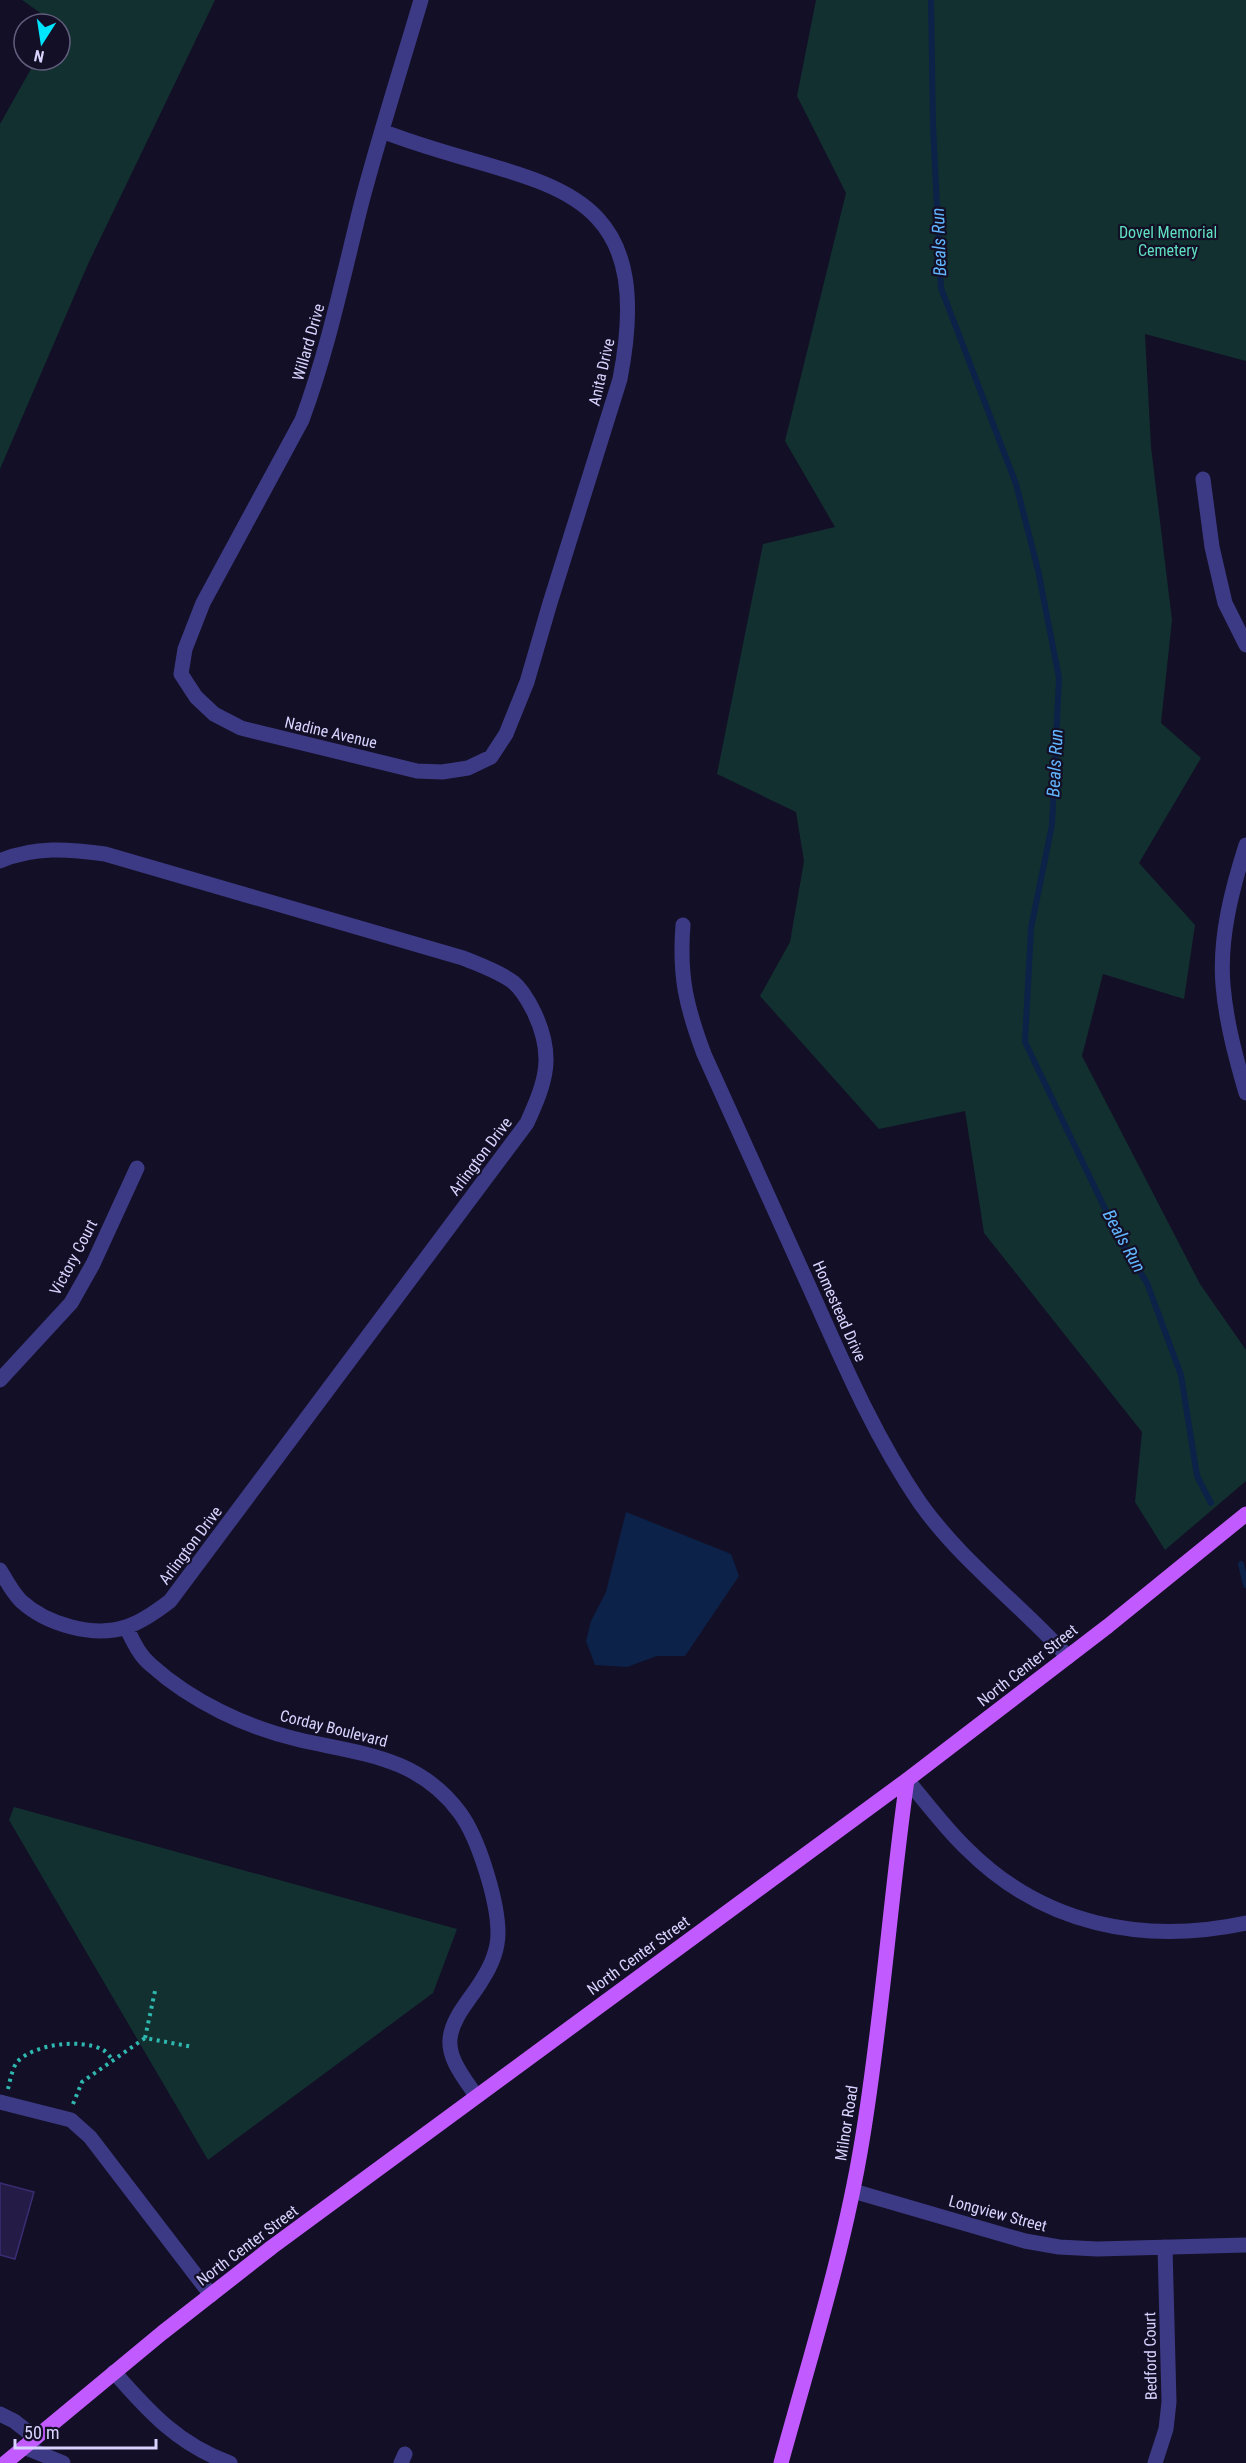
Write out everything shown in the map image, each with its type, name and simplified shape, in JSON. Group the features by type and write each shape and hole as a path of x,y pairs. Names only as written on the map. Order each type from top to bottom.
{"main road":[{"name":"North Center Street","path":"5,2463 211,2295 476,2096 907,1780 1068,1657 1246,1514"},
{"name":"Milnor Road","path":"781,2463 832,2278 853,2191 878,2030 895,1864 907,1780"}],"street":[{"name":"Willard Drive","path":"181,674 185,649 203,603 297,429 312,393 382,131 421,0"},
{"name":"Anita Drive","path":"382,131 421,146 501,168 553,186 578,199 598,217 613,239 623,264 628,291 627,343 608,421 549,603 527,682 516,712 492,757"},
{"path":"1203,479 1212,546 1225,603 1246,645"},
{"name":"Nadine Avenue","path":"181,674 196,697 214,714 241,728 417,771 442,772 468,768 492,757"},
{"path":"1246,845 1226,926 1223,984 1232,1042 1246,1094"},
{"name":"Arlington Drive","path":"0,861 31,851 55,849 105,854 463,958 494,970 515,983 529,1002 543,1031 547,1059 543,1089 527,1123 170,1600 152,1614 126,1627 102,1630 80,1628 54,1621 21,1601 0,1570"},
{"name":"Homestead Drive","path":"683,925 681,956 683,986 690,1016 704,1054 852,1382 914,1493 945,1536 1068,1657"},
{"name":"Victory Court","path":"0,1380 70,1303 93,1264 137,1168"},
{"name":"Corday Boulevard","path":"126,1627 135,1646 150,1664 192,1695 219,1710 285,1737 382,1757 428,1782 462,1815 478,1848 495,1906 498,1934 494,1958 454,2022 450,2040 458,2069 476,2096"},
{"path":"907,1780 967,1850 1012,1886 1062,1913 1116,1929 1174,1933 1246,1923"},
{"path":"2,2102 71,2120 90,2137 211,2295"},
{"name":"Longview Street","path":"853,2191 1025,2241 1059,2247 1097,2249 1246,2245"},
{"name":"Bedford Court","path":"1155,2463 1166,2429 1169,2402 1165,2247"},
{"path":"114,2372 165,2427 211,2456 230,2463"},
{"path":"0,2414 14,2421 30,2442 63,2463"}],"path":[{"path":"71,2120 75,2097 81,2082 145,2038 155,1992"},
{"path":"145,2038 193,2047"},
{"path":"2,2102 15,2064 26,2055 45,2047 84,2045 104,2050 113,2060"}],"green space":[{"path":"22,0 215,0 88,264 0,469 0,124 29,72 72,72 72,12 39,12"},
{"name":"Dovel Memorial Cemetery","path":"816,0 1246,0 1246,361 1145,334 1151,447 1172,620 1161,723 1201,758 1139,863 1195,925 1184,999 1103,974 1082,1056 1200,1284 1246,1350 1246,1481 1165,1550 1135,1502 1142,1432 984,1233 965,1111 879,1129 760,996 790,942 804,861 796,812 717,774 763,544 835,527 785,441 846,193 797,96"},
{"path":"14,1807 457,1929 433,1993 208,2160 9,1820"}],"water":[{"path":"626,1512 731,1554 739,1576 685,1656 657,1656 627,1667 595,1665 586,1641 591,1621 606,1592"}],"building":[{"path":"0,2183 34,2192 15,2259 0,2255"}],"waterway":[{"name":"Beals Run","path":"931,0 933,125 941,288 1016,484 1038,570 1059,678 1052,825 1031,928 1025,1042 1120,1240 1147,1283 1181,1375 1197,1476 1211,1503"},
{"name":"Beals Run","path":"1241,1564 1246,1585"}]}
